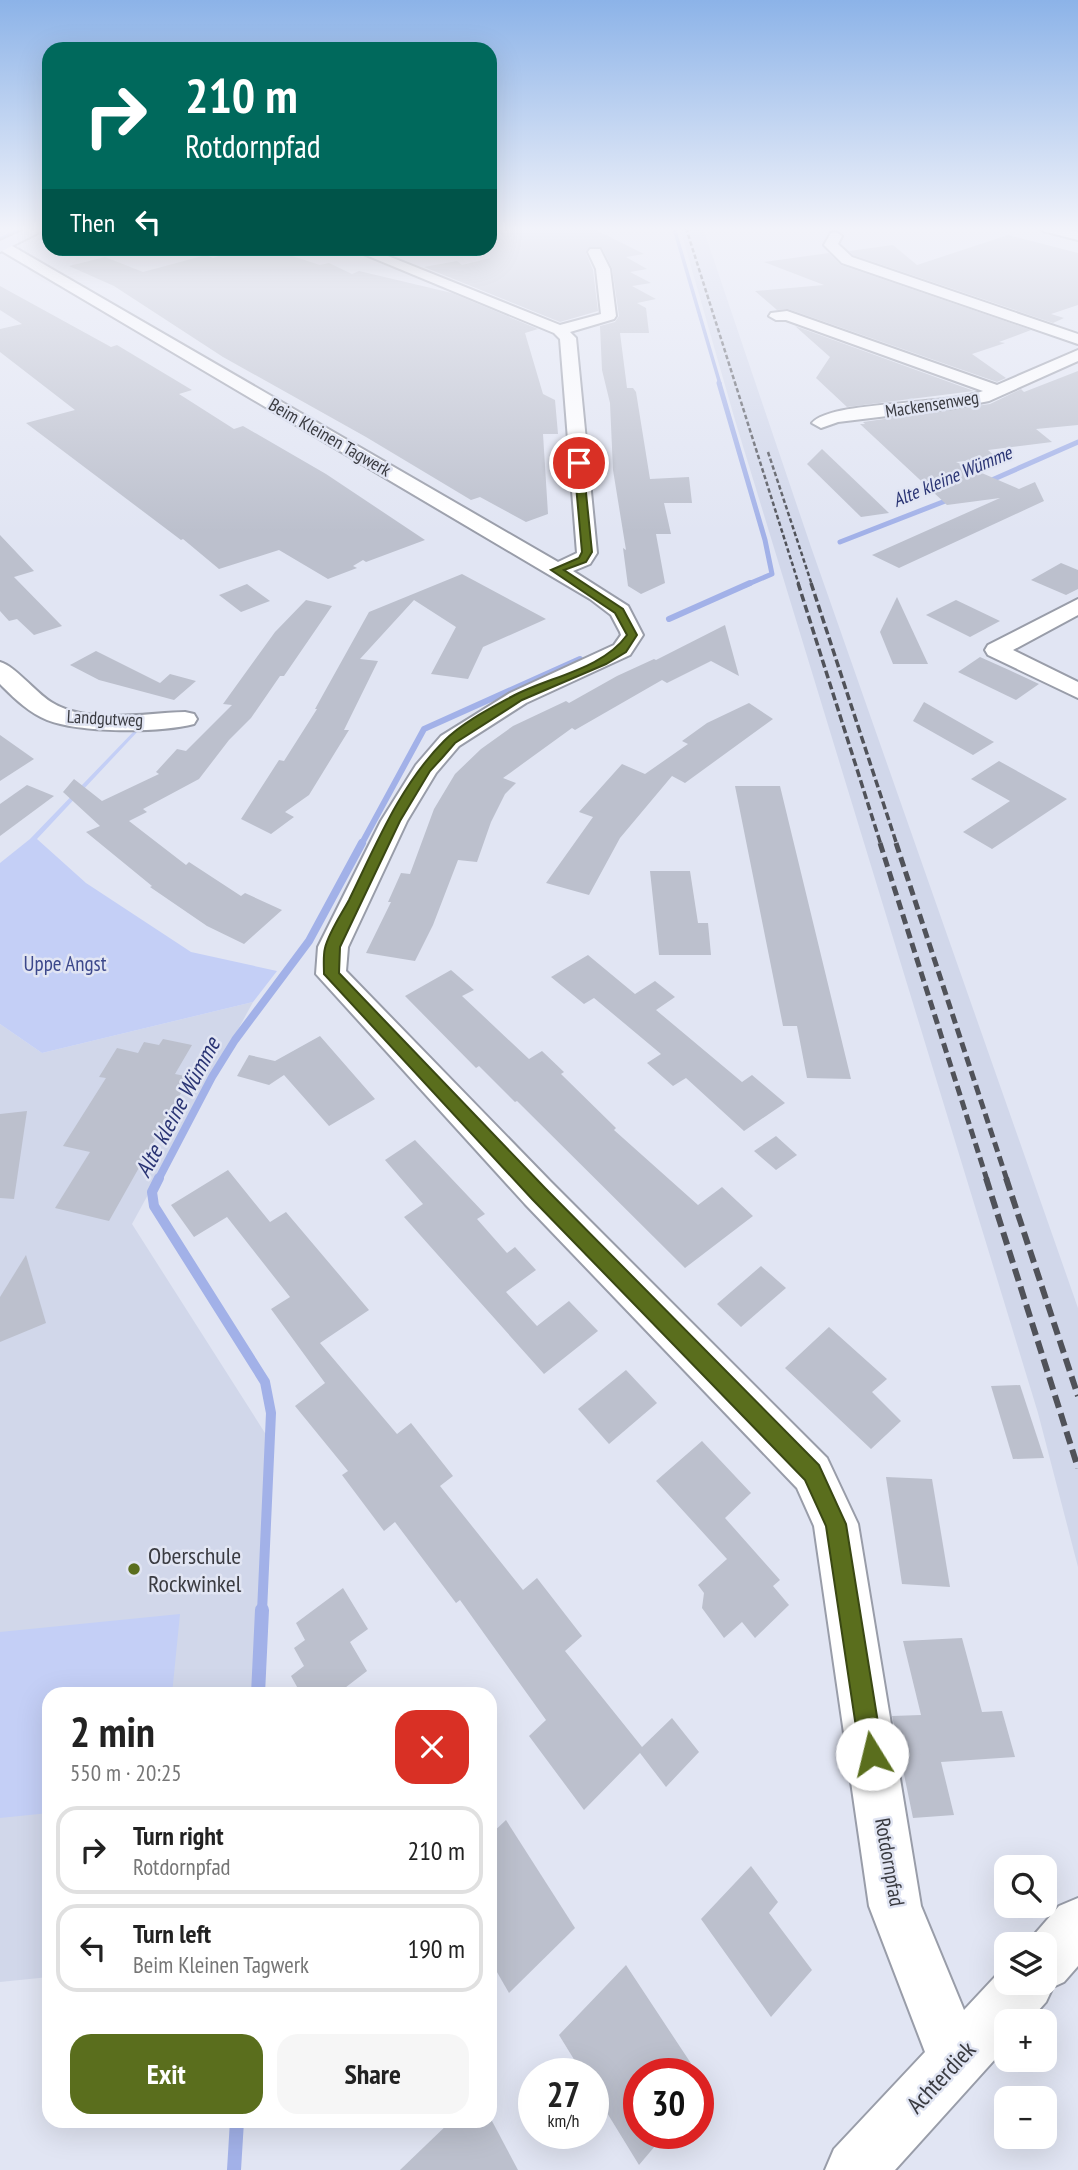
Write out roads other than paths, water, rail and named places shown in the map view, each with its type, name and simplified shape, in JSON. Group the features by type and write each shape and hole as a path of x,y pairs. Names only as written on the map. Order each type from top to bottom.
{"street":[{"name":"Beim Kleinen Tagwerk","path":"144,329 598,594 620,611"},
{"path":"825,329 999,391"},
{"path":"1049,329 1078,339"},
{"path":"556,570 583,560 587,552 568,338 559,330"},
{"name":"Mackensenweg","path":"821,423 834,417 953,403 999,391 1078,355"},
{"path":"1078,606 996,650 1078,691"},
{"name":"Rotdornpfad","path":"620,611 632,635 622,650 518,698 486,716 450,741 425,770 394,821 332,947 331,974 538,1194 812,1473 836,1524 895,1906 957,2060"},
{"name":"Landgutweg","path":"0,669 22,693 56,715 111,721 185,719"},
{"path":"1057,1949 1078,1925"},
{"name":"Achterdiek","path":"855,2170 1016,1995"}],"waterway":[{"path":"704,329 720,384"},
{"path":"719,383 765,540 772,574 746,585"},
{"name":"Alte kleine Wümme","path":"985,483 1078,442"},
{"name":"Alte kleine Wümme","path":"840,542 953,498"},
{"name":"Alte kleine Wümme","path":"669,619 750,583"},
{"name":"Alte kleine Wümme","path":"361,845 424,729 580,659"},
{"name":"Alte kleine Wümme","path":"158,1180 212,1077 235,1040 309,941 362,843"},
{"name":"Alte kleine Wümme","path":"158,1180 152,1192 154,1206 265,1382 271,1413 262,1612"},
{"name":"Alte kleine Wümme","path":"258,1687 262,1610"},
{"name":"Alte kleine Wümme","path":"234,2170 237,2128"}],"railway":[{"path":"718,329 799,585"},
{"path":"768,452 812,585"},
{"path":"798,583 881,845"},
{"path":"811,583 897,845"},
{"path":"880,843 987,1180"},
{"path":"896,843 1007,1180"},
{"path":"986,1178 1078,1468"},
{"path":"1006,1178 1078,1396"}],"place":[{"name":"Oberschule Rockwinkel","path":"134,1569"}],"park label":[{"name":"Uppe Angst","path":"65,963"}]}
